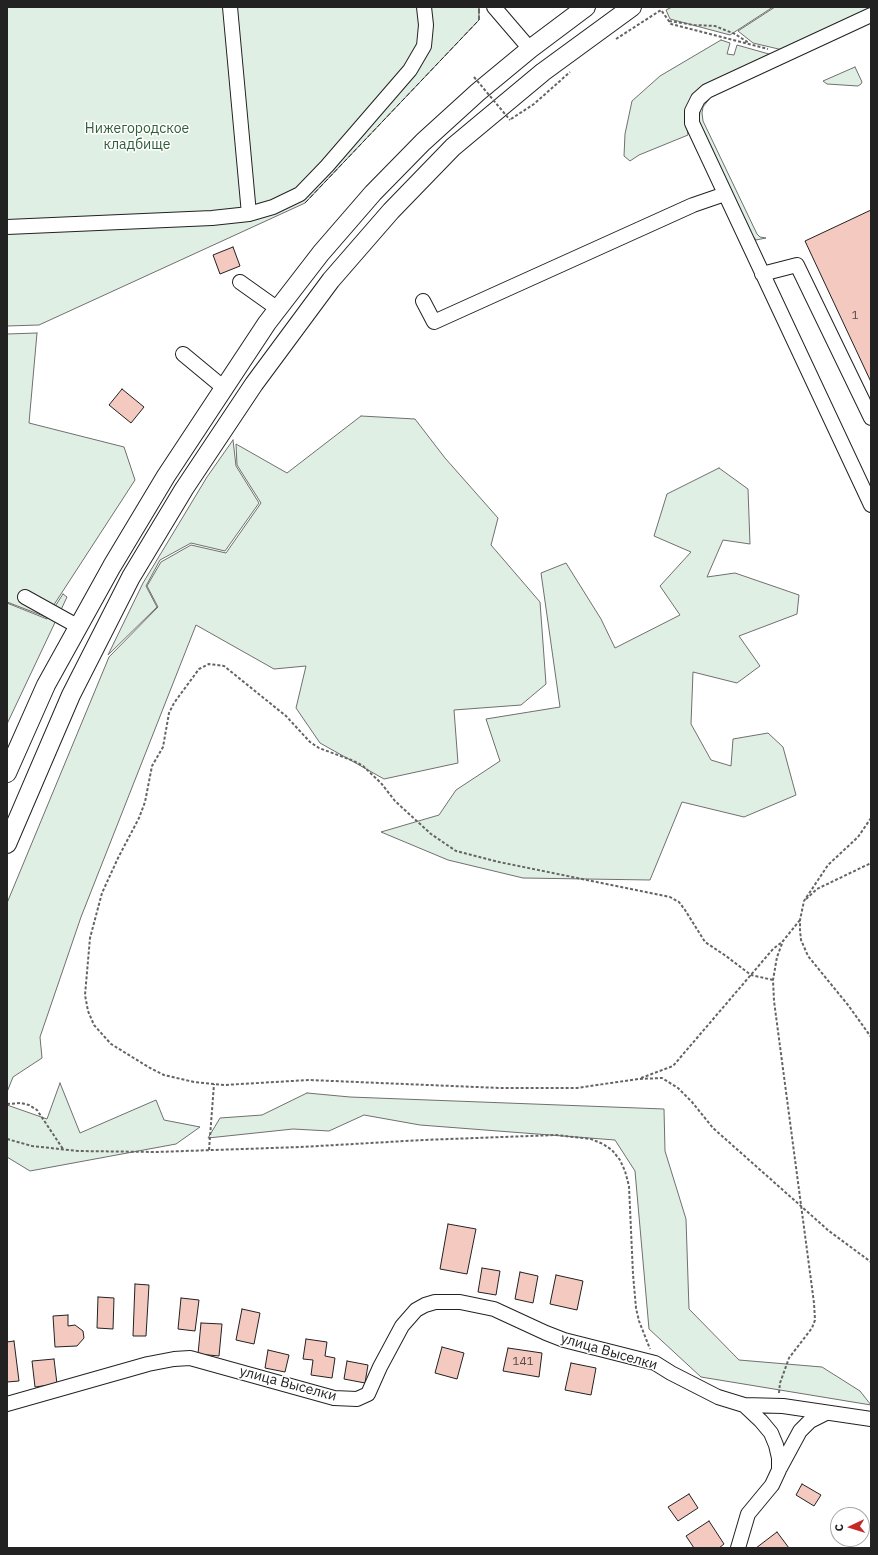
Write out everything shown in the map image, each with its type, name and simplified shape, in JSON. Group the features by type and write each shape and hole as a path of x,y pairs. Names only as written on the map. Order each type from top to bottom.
{"main road":[{"path":"7,773 46,685 112,566 166,476 278,309 321,253 373,193 423,142 478,92 530,49 586,7"},
{"path":"7,844 71,695 131,577 184,489 254,384 331,280 391,211 453,147 543,72 632,7"}],"street":[{"path":"230,7 249,214"},
{"path":"7,227 212,218 249,214 274,207 300,194 327,166 410,70 424,46 426,25 424,7"},
{"path":"494,7 530,49"},
{"path":"871,15 707,91 698,98 692,111 692,123 724,194 871,506"},
{"path":"423,301 434,322 693,205 724,194"},
{"path":"762,274 797,266 871,418"},
{"path":"240,282 278,309"},
{"path":"183,354 224,388"},
{"path":"25,597 78,627"},
{"name":"улица Выселки","path":"7,1404 174,1358 190,1358 334,1398 357,1399 368,1394 380,1367 402,1326 416,1310 435,1302 460,1302 494,1309 564,1340 655,1363 671,1373 718,1397 744,1405"},
{"path":"744,1405 783,1406 871,1419"},
{"path":"744,1405 771,1433 779,1458 779,1470"},
{"path":"738,1548 748,1514 772,1485 800,1431 810,1422 826,1413"}],"path":[{"path":"614,40 661,10 671,24 789,54"},
{"path":"669,21 694,25 715,26 734,34 751,44"},
{"path":"474,77 510,120 534,104 576,68"},
{"path":"773,980 751,975 705,942 679,902 670,897 499,862 456,850 431,834 395,801 381,783 363,766 354,761 319,748 310,742 286,716 224,666 209,664 199,668 174,703 169,713 162,747 152,766 143,807 139,818 102,893 90,938 84,995 88,1011 94,1025 111,1044 150,1068 164,1074 194,1082 224,1085 309,1080 500,1088 577,1088 638,1079 662,1078 678,1088 692,1102 713,1128 801,1206 829,1230 871,1262"},
{"path":"871,818 858,837 828,865 804,901 800,920 801,940 808,956 848,1005 871,1037"},
{"path":"804,901 817,890 871,863"},
{"path":"638,1079 673,1066 773,949 783,941 800,920"},
{"path":"783,941 777,957 773,980 774,1001 815,1320 812,1328 789,1358 780,1383 779,1396 783,1406"},
{"path":"209,1150 214,1084"},
{"path":"7,1104 21,1103 36,1110 62,1149"},
{"path":"7,1139 32,1146 78,1151 156,1152 556,1135 591,1139 612,1150 620,1160 625,1171 629,1186 636,1308 639,1321 655,1363"}],"green space":[{"name":"Нижегородское кладбище","path":"7,7 479,7 479,20 305,203 39,325 7,326"},
{"path":"672,7 773,7 730,35 670,19 666,10"},
{"path":"775,7 871,7 871,12 787,51 753,43 738,31"},
{"path":"721,40 730,43 727,54 734,55 737,45 776,56 704,89 686,121 688,135 639,155 630,161 624,156 625,134 632,101 660,76"},
{"path":"855,67 862,82 858,86 827,84 823,81"},
{"path":"710,98 703,107 703,121 757,234 760,237 766,238 756,240 752,235 699,123 700,110 703,103"},
{"path":"37,333 29,423 124,447 135,480 46,617 7,602 7,334"},
{"path":"361,416 415,419 445,458 498,518 491,545 540,602 546,684 521,705 454,710 458,763 384,779 320,743 296,708 306,666 274,669 196,625 81,917 40,1037 42,1058 13,1077 7,1092 7,903 109,657 158,607 147,586 161,562 191,545 226,553 261,503 237,465 236,444 287,473"},
{"path":"233,440 236,466 259,503 225,551 191,543 160,560 146,586 157,607 108,655 143,583 207,477"},
{"path":"719,468 748,489 750,544 723,540 707,577 735,573 799,595 797,614 739,636 760,666 737,683 693,672 691,724 711,760 731,766 733,739 768,733 783,747 796,795 744,817 682,802 650,880 523,878 448,860 381,832 439,815 456,790 500,761 486,719 560,707 541,573 566,563 601,619 615,648 680,615 660,586 691,552 654,536 667,494"},
{"path":"63,594 67,597 7,724 7,603 47,619"},
{"path":"60,1083 80,1133 156,1100 164,1120 200,1127 176,1144 30,1171 7,1157 7,1105 47,1119"},
{"path":"307,1093 350,1097 664,1109 665,1151 686,1219 689,1309 739,1360 822,1367 860,1391 871,1405 701,1377 649,1329 635,1171 615,1140 420,1125 364,1115 329,1131 293,1129 208,1138 220,1118 262,1115"}],"building":[{"path":"871,210 871,382 805,241"},
{"path":"233,247 240,266 220,274 213,255"},
{"path":"122,389 144,407 131,423 109,405"},
{"path":"448,1224 476,1229 467,1274 440,1269"},
{"path":"482,1268 500,1271 496,1295 478,1292"},
{"path":"520,1272 538,1276 533,1303 515,1299"},
{"path":"556,1275 583,1281 577,1310 550,1304"},
{"path":"135,1284 149,1285 146,1336 133,1336"},
{"path":"98,1297 114,1298 113,1329 97,1328"},
{"path":"181,1298 199,1300 195,1331 178,1329"},
{"path":"242,1309 260,1313 254,1344 236,1340"},
{"path":"68,1315 68,1326 75,1325 83,1331 84,1338 77,1346 55,1347 53,1316"},
{"path":"201,1323 222,1324 219,1356 198,1354"},
{"path":"306,1339 327,1342 325,1356 335,1358 332,1378 311,1375 313,1360 303,1359"},
{"path":"14,1341 19,1381 7,1382 7,1342"},
{"path":"442,1347 464,1353 457,1379 435,1373"},
{"path":"508,1348 542,1353 539,1377 503,1371"},
{"path":"268,1350 289,1355 285,1372 265,1368"},
{"path":"54,1359 57,1384 35,1387 32,1361"},
{"path":"347,1361 368,1365 365,1383 344,1379"},
{"path":"571,1363 596,1368 591,1395 565,1390"},
{"path":"802,1484 821,1495 814,1506 796,1495"},
{"path":"689,1494 698,1508 678,1521 668,1507"},
{"path":"709,1521 724,1544 719,1548 694,1548 686,1536"},
{"path":"777,1532 789,1548 756,1548"}],"fence":[{"path":"305,203 479,20 479,7"}]}
